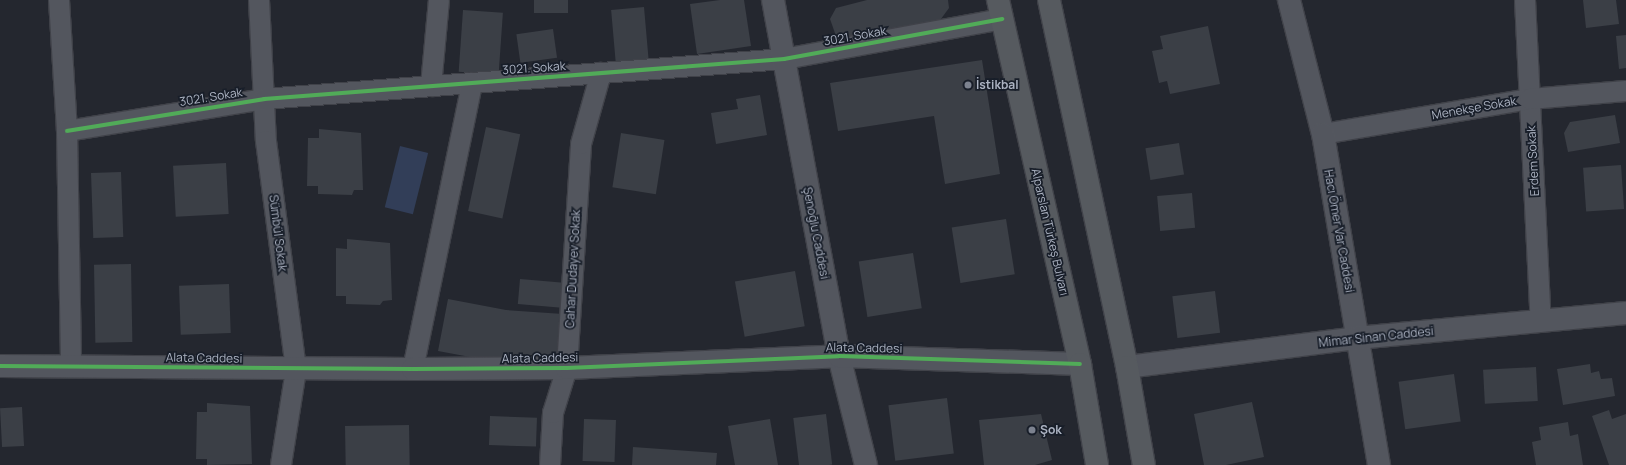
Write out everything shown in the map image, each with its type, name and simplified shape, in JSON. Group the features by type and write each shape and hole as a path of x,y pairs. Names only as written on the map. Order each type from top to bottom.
{"highway":[{"path":"1049,0 1127,367 1144,465"},
{"name":"Alparslan Türkeş Bulvarı","path":"1000,10 1080,364 1097,465"}],"street":[{"path":"59,0 67,131 71,365"},
{"name":"Sümbül Sokak","path":"259,0 266,141 296,370 281,465"},
{"path":"431,86 439,0"},
{"name":"Şenoğlu Caddesi","path":"773,0 839,356 866,465"},
{"name":"Hacı Ömer Var Caddesi","path":"1289,0 1323,134 1379,465"},
{"name":"Erdem Sokak","path":"1525,0 1540,322"},
{"name":"3021. Sokak","path":"67,131 264,99 784,59 1000,10"},
{"name":"Cahar Dudayev Sokak","path":"550,465 553,413 567,368 581,144 601,73"},
{"path":"414,369 472,83"},
{"name":"Menekşe Sokak","path":"1323,134 1530,99 1626,91"},
{"name":"Mimar Sinan Caddesi","path":"1127,367 1357,338 1626,313"},
{"name":"Alata Caddesi","path":"0,366 71,365 296,370 567,368 839,356 1080,364"}],"water":[{"path":"400,146 428,153 413,214 385,207"}],"building":[{"path":"534,0 568,0 568,13 534,13"},
{"path":"720,0 744,0 751,46 697,54 690,4"},
{"path":"867,0 948,0 949,8 938,23 841,40 836,36 830,19 836,8"},
{"path":"1583,0 1616,0 1619,24 1586,28"},
{"path":"644,7 649,59 616,62 611,10"},
{"path":"463,10 503,13 499,75 459,72"},
{"path":"1208,26 1220,84 1170,94 1167,81 1159,83 1152,51 1163,49 1160,36"},
{"path":"553,29 557,58 520,63 516,34"},
{"path":"1626,35 1626,68 1619,69 1616,36"},
{"path":"982,60 1000,174 945,184 934,116 838,131 830,83"},
{"path":"760,95 767,135 716,144 711,113 738,109 736,99"},
{"path":"1615,115 1620,143 1568,152 1564,133 1570,122"},
{"path":"486,127 520,134 502,218 468,211"},
{"path":"319,129 361,133 363,190 354,190 352,195 318,194 318,186 307,186 308,138 319,138"},
{"path":"621,133 664,140 656,194 612,187"},
{"path":"1179,143 1184,175 1150,180 1145,148"},
{"path":"226,163 229,214 176,217 173,166"},
{"path":"1621,165 1624,209 1586,212 1583,168"},
{"path":"121,172 123,237 93,238 91,173"},
{"path":"1192,193 1195,228 1160,231 1157,196"},
{"path":"1006,219 1015,274 960,283 952,228"},
{"path":"347,239 390,243 392,300 383,301 380,305 346,304 346,296 336,296 336,248 347,249"},
{"path":"913,253 922,308 867,317 859,262"},
{"path":"131,264 132,342 95,343 94,265"},
{"path":"795,271 805,326 745,337 735,282"},
{"path":"520,279 564,283 562,308 518,304"},
{"path":"229,284 231,333 181,335 179,286"},
{"path":"1215,291 1220,333 1177,338 1172,296"},
{"path":"448,299 506,310 563,314 561,355 524,355 497,362 438,351"},
{"path":"1590,364 1591,373 1599,371 1601,379 1612,378 1615,396 1563,405 1557,369"},
{"path":"1536,367 1538,401 1485,404 1483,370"},
{"path":"1454,374 1461,422 1405,429 1399,382"},
{"path":"947,398 954,454 895,461 888,405"},
{"path":"1252,402 1264,457 1226,465 1204,465 1194,414"},
{"path":"207,403 250,406 252,464 207,465 207,459 196,459 197,412 207,412"},
{"path":"22,407 24,446 2,447 0,408"},
{"path":"1609,410 1612,419 1626,414 1626,465 1609,465 1592,416"},
{"path":"826,414 832,465 799,465 793,418"},
{"path":"1041,414 1052,460 1035,465 984,465 979,420"},
{"path":"490,416 537,418 536,447 489,445"},
{"path":"584,419 616,420 615,462 583,461"},
{"path":"770,419 778,465 735,465 728,426"},
{"path":"1568,422 1570,436 1578,434 1583,465 1536,465 1532,442 1541,440 1539,427"},
{"path":"409,425 410,465 346,465 345,426"},
{"path":"633,447 717,453 716,465 632,465"}],"cycle path":[{"path":"67,131 264,99 784,59 1002,19"},
{"path":"0,366 413,369 567,368 839,356 1080,364"}],"place":[{"name":"İstikbal","path":"968,85"},
{"name":"Şok","path":"1032,430"}]}
